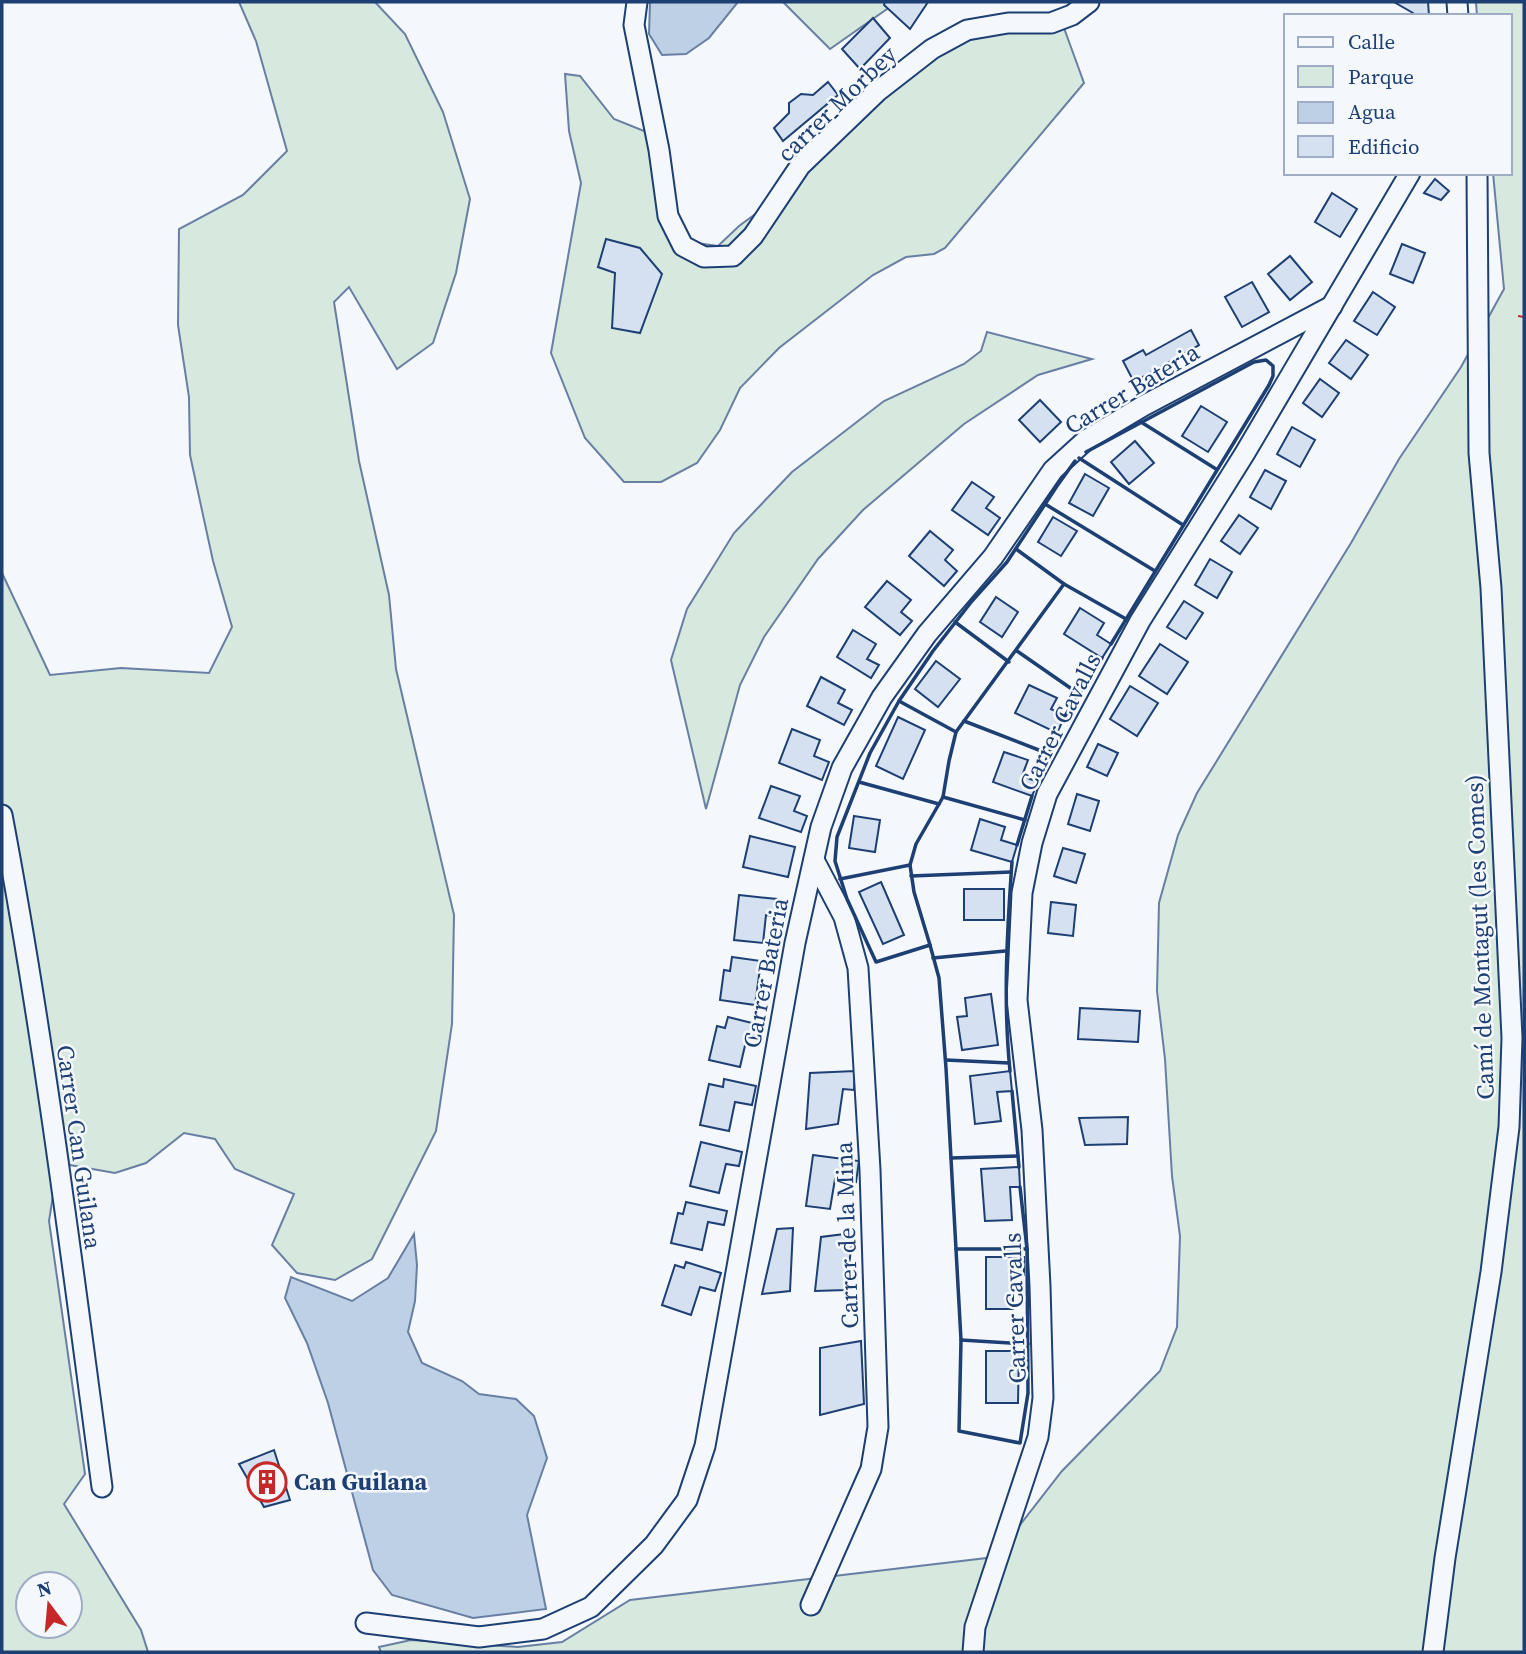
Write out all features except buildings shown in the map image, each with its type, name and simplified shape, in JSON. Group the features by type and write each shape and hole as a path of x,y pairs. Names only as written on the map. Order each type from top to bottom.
{"street":[{"name":"carrer Morbey","path":"637,2 634,25 659,150 668,216 683,246 704,257 733,256 753,236 800,166 878,91 932,49 967,30 1008,23 1051,23 1072,15 1089,2"},
{"name":"Carrer Cavalls","path":"973,1652 975,1627 1038,1437 1042,1398 1041,1286 1032,1130 1017,1007 1022,893 1032,843 1047,794 1140,621 1245,453 1409,175"},
{"name":"Camí de Montagut (les Comes)","path":"1433,1652 1491,1272 1508,1127 1512,1038 1491,589 1479,453 1477,175"},
{"name":"Carrer Bateria","path":"366,1623 479,1637 542,1629 591,1607 654,1545 687,1500 705,1446 794,943 821,827 842,768 882,698 927,634 993,557 1052,470 1086,440 1132,412 1332,306"},
{"name":"Carrer Can Guilana","path":"2,815 58,1163 102,1487"},
{"name":"Carrer de la Mina","path":"811,1605 871,1469 878,1427 870,1170 858,968 844,917 814,860"}],"green space":[{"path":"239,2 375,2 405,34 443,112 470,199 456,273 433,343 397,369 349,287 334,302 359,461 389,595 396,669 454,915 452,1024 436,1131 372,1259 335,1280 297,1273 272,1245 294,1194 235,1169 215,1139 184,1133 146,1163 115,1173 58,1163 49,1221 85,1474 64,1504 141,1630 148,1652 2,1652 2,573 50,675 121,668 209,673 232,627 213,561 190,455 189,397 178,325 179,229 243,195 287,151 256,41"},
{"path":"783,2 897,2 830,49"},
{"path":"1476,2 1524,2 1524,1652 381,1652 379,1647 411,1640 518,1647 562,1642 630,1600 995,1557 1062,1471 1160,1371 1177,1327 1180,1236 1172,1176 1165,1059 1157,991 1159,903 1178,835 1197,793 1351,543 1399,459 1461,367 1504,289 1493,175 1512,175 1512,14 1477,14"},
{"path":"1064,28 1084,83 945,248 934,254 906,257 873,275 779,348 740,388 720,430 697,463 661,482 624,482 585,438 551,353 581,183 569,131 565,74 580,76 614,119 654,135 669,215 689,242 718,246 739,226 783,194 877,100 964,34"},
{"path":"987,332 1092,359 1038,375 964,424 863,510 818,559 764,637 740,685 706,809 671,660 687,609 734,533 792,472 884,401 964,364 981,351"}],"water":[{"path":"650,2 738,2 709,38 686,54 662,55 649,34"},
{"path":"414,1234 417,1265 415,1301 408,1332 422,1363 462,1381 479,1394 516,1399 534,1416 547,1458 527,1515 546,1609 473,1618 392,1595 373,1570 328,1403 307,1343 285,1298 291,1277 352,1301 388,1278"}],"wall":[{"path":"1086,452 1254,362 1266,360 1273,366 1269,385 1111,644"},
{"path":"1141,422 1216,469"},
{"path":"1079,458 1183,525"},
{"path":"1020,1187 1027,1249 1028,1393 1020,1443 959,1431 961,1340 946,1068 939,978 930,945 876,962 847,899 835,861 837,837 870,753 899,701 933,651 1007,562 1075,461"},
{"path":"1045,504 1155,571"},
{"path":"930,945 914,892 910,865 916,844 943,797 956,732 1064,584 1016,549"},
{"path":"1064,584 1126,619"},
{"path":"955,622 1009,662"},
{"path":"1017,651 1079,694"},
{"path":"1065,716 1102,658"},
{"path":"899,701 956,732"},
{"path":"964,721 1049,754"},
{"path":"1038,782 1057,733"},
{"path":"859,782 939,804"},
{"path":"1017,845 1032,796"},
{"path":"943,797 1025,820"},
{"path":"1010,1071 1006,993 1012,862"},
{"path":"840,879 910,865"},
{"path":"911,876 1011,872"},
{"path":"933,958 1005,951"},
{"path":"946,1060 1009,1063"},
{"path":"1012,1091 1019,1167"},
{"path":"951,1158 1018,1156"},
{"path":"956,1249 1027,1249"},
{"path":"961,1340 1028,1344"}],"power":[{"path":"1518,316 1524,317"}],"place":[{"name":"Can Guilana","path":"267,1482"}]}
